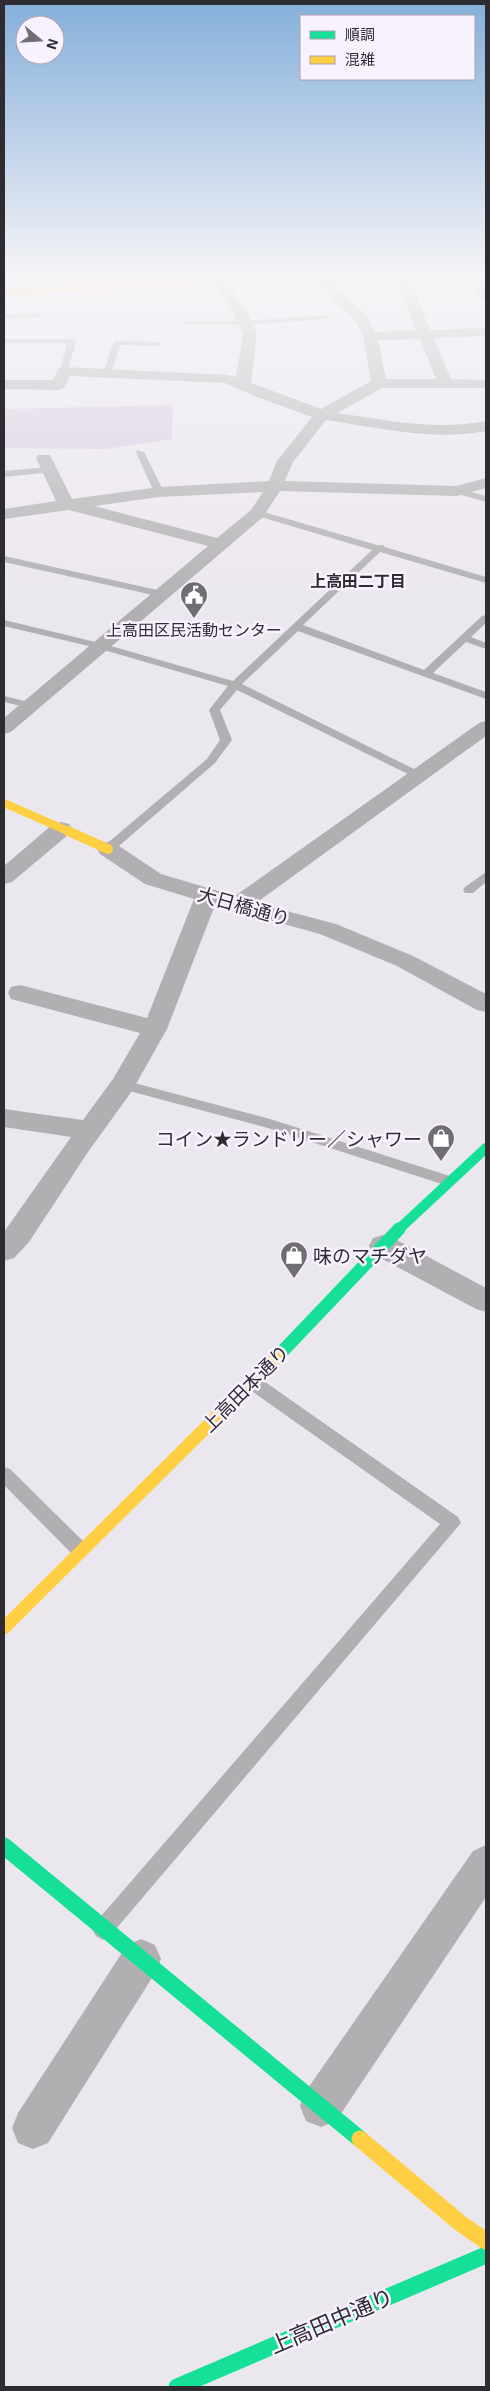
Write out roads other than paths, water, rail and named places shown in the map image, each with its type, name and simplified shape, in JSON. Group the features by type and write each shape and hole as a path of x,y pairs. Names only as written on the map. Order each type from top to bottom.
{"street":[{"path":"252,389 322,415 413,429 465,430 486,426"},
{"path":"4,728 257,513 275,486 285,461 322,415 369,389"},
{"path":"47,464 66,504"},
{"path":"4,514 159,492 275,486 457,491 486,483"},
{"path":"66,504 221,544"},
{"path":"238,905 486,727"},
{"name":"大日橋通り","path":"4,803 108,848 153,879 206,896 328,929 405,961 486,1004"},
{"path":"4,877 61,829"},
{"path":"4,1250 19,1234 123,1085 155,1028 206,896"},
{"path":"20,993 155,1028"},
{"path":"4,1118 90,1130"},
{"name":"上高田本通り","path":"4,1628 80,1550 252,1382 448,1181 486,1148"},
{"path":"383,1246 486,1301"},
{"path":"4,1846 321,2106 460,2223 486,2241"},
{"path":"321,2106 486,1864"},
{"path":"33,2128 141,1959"},
{"name":"上高田中通り","path":"177,2387 486,2255"}],"lane":[{"path":"140,452 159,492"},
{"path":"4,474 47,464"},
{"path":"457,491 486,498"},
{"path":"257,513 380,547 486,580"},
{"path":"108,848 211,761 226,740 214,710 235,685 380,547"},
{"path":"4,559 162,594"},
{"path":"426,674 486,618"},
{"path":"4,623 100,646 235,685 418,775"},
{"path":"298,627 486,696"},
{"path":"464,638 486,646"},
{"path":"4,699 29,705"},
{"path":"469,890 486,876"},
{"path":"123,1085 270,1124 448,1181"},
{"path":"103,1928 452,1523 252,1382"},
{"path":"4,1474 80,1550"}],"place":[{"name":"上高田区民活動センター","path":"194,619"},
{"name":"コイン★ランドリー／シャワー","path":"441,1162"},
{"name":"味のマチダヤ","path":"294,1279"}],"district":[{"name":"上高田二丁目","path":"358,580"}]}
